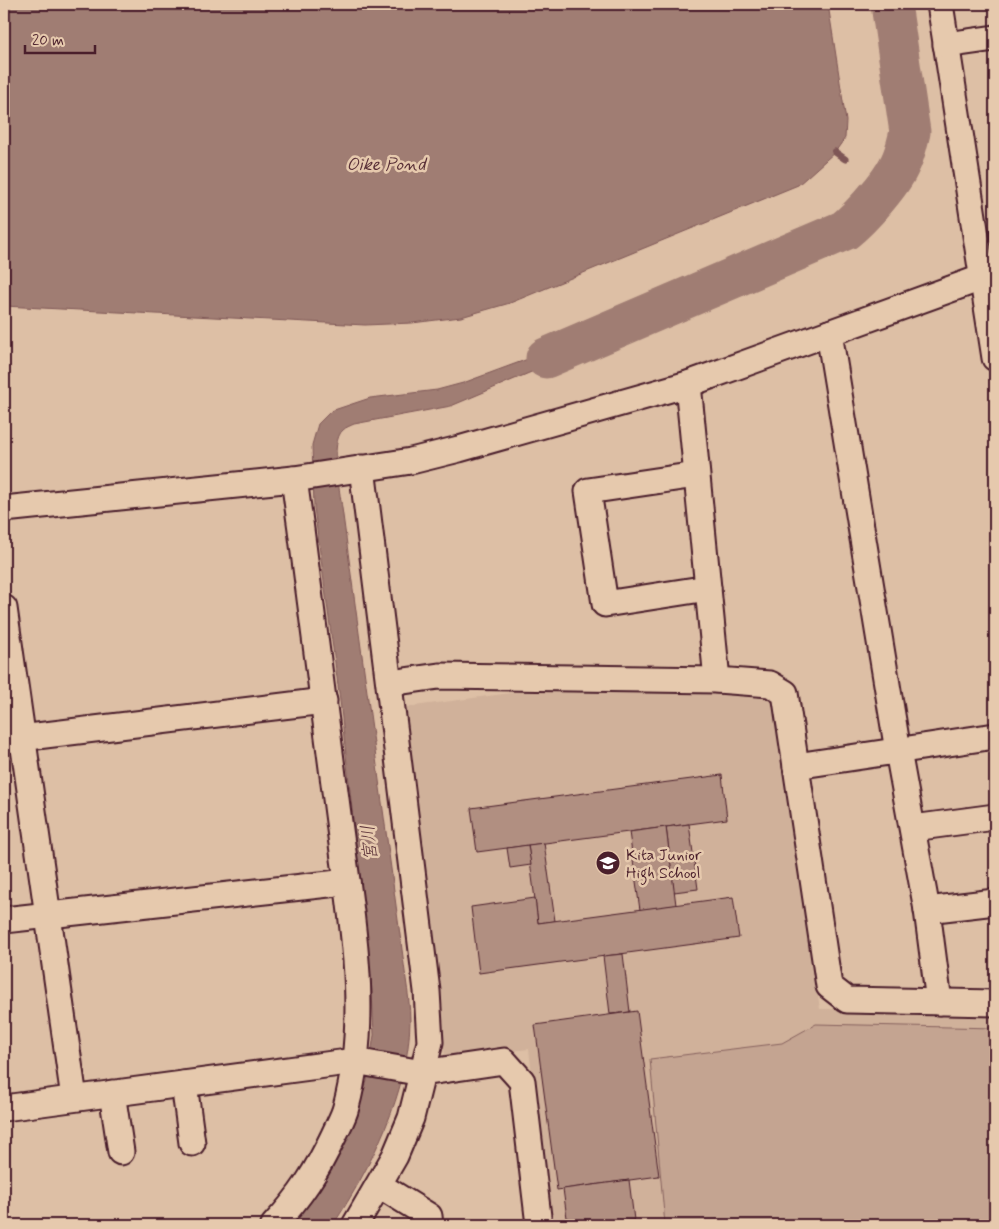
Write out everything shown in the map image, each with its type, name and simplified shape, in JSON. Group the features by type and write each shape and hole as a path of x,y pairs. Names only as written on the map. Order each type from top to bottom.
{"street":[{"path":"940,4 989,275 995,358"},
{"path":"946,45 995,38"},
{"path":"4,509 300,478 411,461 688,384 989,275"},
{"path":"830,333 898,751 927,910 939,1002"},
{"path":"688,384 717,680"},
{"path":"355,1225 395,1156 411,1118 415,1073 430,1042 427,991 390,683 357,469"},
{"path":"696,475 588,491 605,604 708,588"},
{"path":"274,1225 301,1195 324,1156 346,1108 360,1062 358,983 324,701 300,478"},
{"path":"4,608 13,738 48,914 74,1098"},
{"path":"390,683 439,676 717,680 770,684 785,692 829,986 847,1000 995,1003"},
{"path":"13,738 324,701"},
{"path":"796,766 995,736"},
{"path":"913,828 995,817"},
{"path":"4,920 347,882"},
{"path":"927,910 995,902"},
{"path":"4,1108 360,1062 415,1073 504,1061 522,1081 539,1225"},
{"path":"184,1084 192,1143"},
{"path":"112,1093 121,1152"},
{"path":"379,1185 429,1216 430,1225"}],"shaded area":[{"name":"Kita Junior High School","path":"547,688 761,692 773,700 820,1009 995,1011 995,1225 549,1225 529,1049 445,1058 400,716 407,707"},
{"path":"816,1024 995,1028 995,1225 665,1225 650,1059 782,1043"}],"water":[{"name":"Oike Pond","path":"4,4 828,4 846,121 845,138 835,152 798,185 510,303 461,317 412,323 365,325 4,306"},
{"name":"宮川","path":"595,330 600,343 451,406 354,424 344,429 339,436 336,455 338,479 410,1021 403,1075 395,1101 374,1154 361,1179 333,1225 287,1225 356,1115 367,1081 374,1035 372,991 340,700 314,507 312,445 318,424 331,411 370,398 437,390 463,383 528,359"}],"building":[{"path":"722,775 727,819 477,852 471,808"},
{"path":"689,824 698,889 674,892 666,827"},
{"path":"666,827 676,905 640,910 629,832"},
{"path":"544,843 555,921 538,923 528,845"},
{"path":"528,845 531,865 510,868 507,848"},
{"path":"733,897 739,938 479,973 471,907 535,898 538,923"},
{"path":"623,954 630,1012 610,1014 603,956"},
{"path":"637,1011 659,1176 557,1190 535,1025"},
{"path":"629,1180 634,1220 594,1225 568,1225 563,1189"}],"waterway":[{"path":"546,358 845,230 859,217 895,174 903,158 910,132 891,4"},
{"path":"835,152 845,159"},
{"path":"873,179 884,187"}],"place":[{"name":"Kita Junior High School","path":"608,863"}]}
